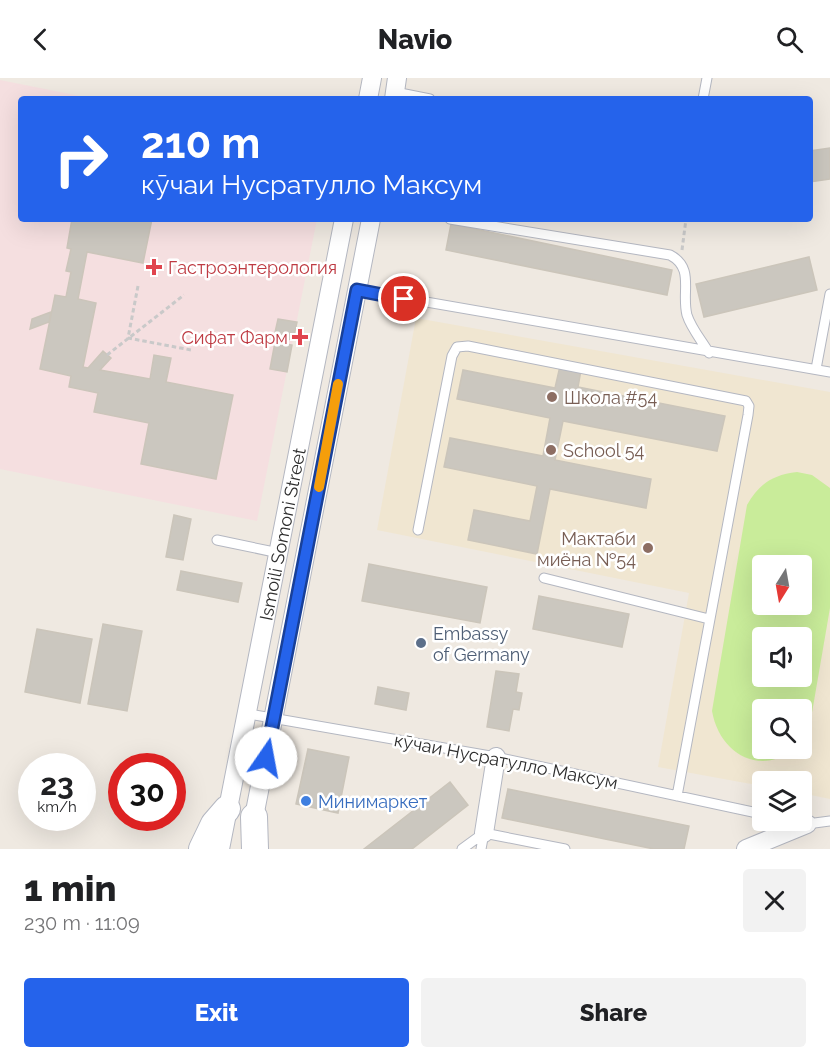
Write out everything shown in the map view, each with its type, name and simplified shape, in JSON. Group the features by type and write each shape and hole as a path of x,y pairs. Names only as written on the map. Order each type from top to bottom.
{"street":[{"path":"369,96 372,78"},
{"name":"Ismoili Somoni Street","path":"220,849 249,714 343,222"},
{"name":"Ismoili Somoni Street","path":"247,849 370,222"},
{"path":"280,553 305,558"},
{"path":"483,841 496,757"},
{"path":"202,849 214,824 227,809"},
{"path":"254,818 255,849"},
{"path":"746,849 781,831"}],"lane":[{"path":"704,96 707,78"},
{"path":"395,90 418,96"},
{"path":"468,222 670,255 680,260 686,271 685,304 688,318 709,353"},
{"path":"357,290 709,353 830,372"},
{"path":"816,369 830,294"},
{"path":"418,530 452,356 457,347 468,346 746,401 749,406 748,415 676,796"},
{"path":"217,540 280,553"},
{"path":"544,578 709,619"},
{"name":"кӯчаи Нусратулло Максум","path":"249,714 496,757 752,812"},
{"path":"812,822 830,821"},
{"path":"462,849 483,841 565,849"}],"path":[{"path":"680,260 686,222"},
{"path":"128,338 138,286"},
{"path":"107,355 184,295"},
{"path":"128,338 191,350"}],"shaded area":[{"name":"Гастроэнтерология","path":"0,80 80,96 18,96 18,222 316,222 257,521 0,469"},
{"name":"Мактаби миёна №54","path":"416,318 830,392 830,799 812,795 812,771 752,771 752,784 658,767 689,593 377,530"}],"green space":[{"path":"797,472 812,475 830,488 830,608 812,713 812,699 752,699 752,759 774,759 767,761 754,760 742,756 732,748 716,726 712,711 747,505 756,491 780,475"}],"building":[{"path":"830,148 830,179 813,182 813,151"},
{"path":"71,222 151,222 143,263 87,252 78,299 96,303 83,367 88,368 103,351 111,358 100,370 150,379 154,355 171,358 166,382 233,395 216,479 141,464 149,423 94,412 98,393 69,387 71,376 40,369 55,295 66,297 71,272 66,271 71,249 67,248"},
{"path":"451,224 672,270 667,295 446,250"},
{"path":"809,257 817,290 704,317 696,284"},
{"path":"51,312 49,322 30,329 32,319"},
{"path":"278,319 297,322 293,340 274,337"},
{"path":"275,342 292,345 287,372 270,369"},
{"path":"560,366 581,370 578,387 725,416 717,451 563,421 555,460 651,479 646,508 550,489 537,554 468,540 474,510 530,521 537,486 444,467 450,438 543,456 550,418 457,399 463,370 555,388"},
{"path":"174,515 191,519 183,560 166,557"},
{"path":"369,564 487,587 480,623 362,601"},
{"path":"181,571 242,583 238,602 177,590"},
{"path":"539,596 629,614 622,647 533,629"},
{"path":"103,624 142,631 127,711 88,704"},
{"path":"37,629 92,639 80,703 25,692"},
{"path":"496,671 519,674 516,692 522,693 519,710 513,709 509,731 487,727"},
{"path":"378,687 409,693 406,710 375,704"},
{"path":"308,749 349,757 338,813 296,804"},
{"path":"450,782 468,805 412,849 364,849"},
{"path":"508,789 689,826 684,849 654,849 502,818"}],"slow traffic":[{"path":"319,487 338,384"}],"place":[{"name":"Гастроэнтерология","path":"154,267"},
{"name":"Сифат Фарм","path":"300,337"},
{"name":"Школа #54","path":"552,397"},
{"name":"School 54","path":"551,450"},
{"name":"Мактаби миёна №54","path":"648,548"},
{"name":"Embassy of Germany","path":"421,643"},
{"name":"Минимаркет","path":"306,801"}],"route":[{"path":"266,758 357,290 404,299"}]}
